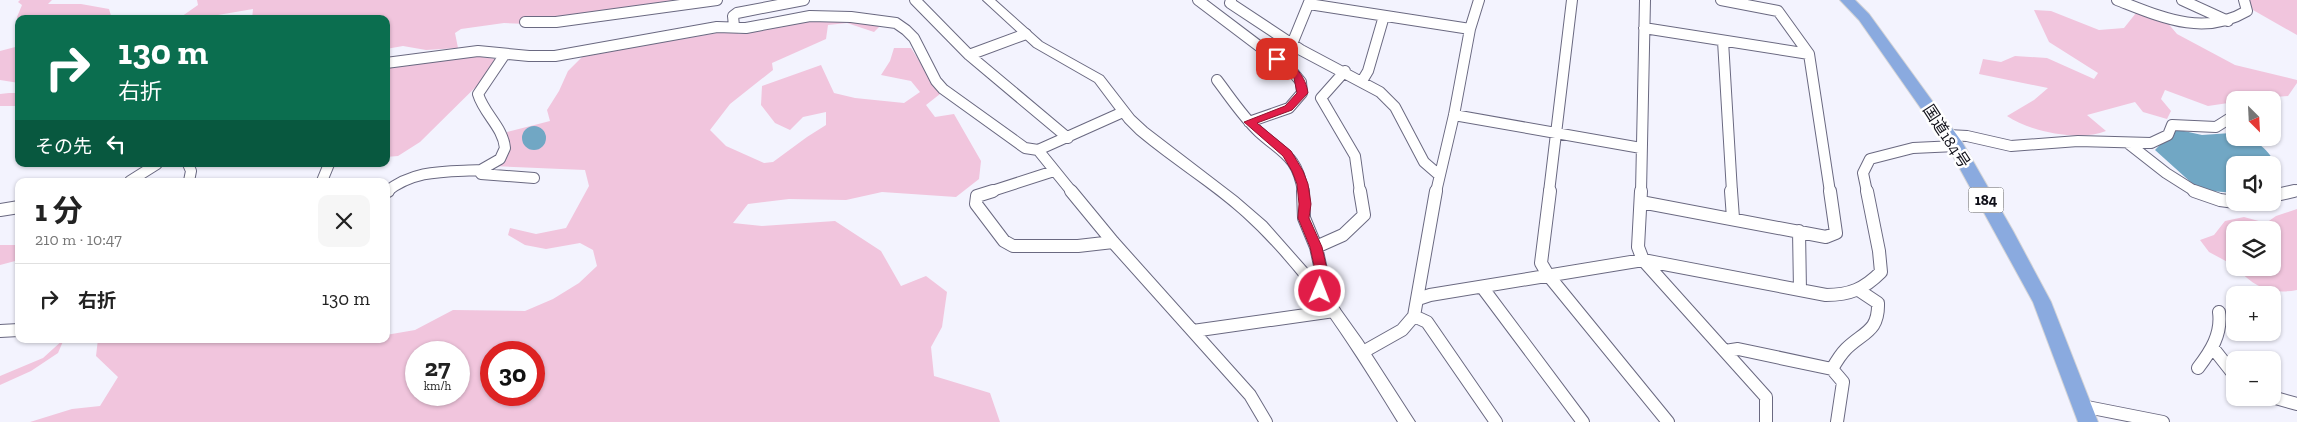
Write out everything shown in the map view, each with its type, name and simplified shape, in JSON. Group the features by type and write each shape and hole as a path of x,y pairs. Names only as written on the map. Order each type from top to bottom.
{"highway":[{"name":"国道184号","path":"1847,0 1864,17 1952,141 2042,302 2085,414"}],"street":[{"path":"525,22 556,22 717,0"},
{"path":"734,26 732,16 737,13 804,0"},
{"path":"915,0 969,55 1068,138"},
{"path":"989,0 1044,49 1098,77 1123,112 1141,130 1224,192 1260,224 1320,291 1363,352 1407,422"},
{"path":"1198,0 1292,71 1301,82 1302,93 1289,108 1250,122"},
{"path":"1231,0 1230,3 1292,44 1362,81 1396,107 1418,153 1424,162 1439,175"},
{"path":"1363,352 1402,330 1414,316 1439,175 1454,115 1470,29 1479,0"},
{"path":"1572,0 1541,263 1548,275 1668,422"},
{"path":"1645,0 1641,202 1638,247 1643,260 1654,274 1766,397 1766,422"},
{"path":"1641,202 1734,218 1826,237 1836,233 1807,49 1778,11 1721,0"},
{"path":"2117,0 2165,17 2191,23 2228,21 2240,16 2247,11 2244,0"},
{"path":"2182,0 2228,21"},
{"path":"1292,44 1309,2 1470,29"},
{"path":"390,62 478,51 555,56 717,27 734,26 746,28 810,16 851,17 896,23 914,38 936,81 943,88 1025,148 1038,150 1123,112"},
{"path":"1362,81 1368,71 1384,16"},
{"path":"1644,28 1809,54"},
{"path":"969,55 1026,34"},
{"path":"1723,41 1734,218"},
{"path":"390,189 400,181 424,173 480,170 499,159 504,149 502,134 480,102 478,94 505,54"},
{"path":"1316,247 1333,241 1353,230 1364,215 1354,156 1321,98 1345,71"},
{"path":"1217,80 1250,122 1288,154 1297,171 1302,184 1305,204 1304,218 1316,247 1323,279 1320,291"},
{"path":"1454,115 1641,148"},
{"path":"1418,299 1430,294 1643,260 1800,290 1842,295 1860,291 1881,272 1879,251 1864,173 1870,159 1890,152 1952,141 1967,136 2011,146 2078,141 2130,144 2151,143 2168,134 2172,125 2216,127 2226,121"},
{"path":"2130,144 2191,190 2211,200 2226,201"},
{"path":"1038,150 1113,242 1250,395 1266,422"},
{"path":"135,178 151,167"},
{"path":"480,170 481,174 534,178"},
{"path":"1054,171 977,196 976,204 1004,240 1013,246 1078,246 1113,242"},
{"path":"2281,194 2297,190"},
{"path":"0,210 15,208"},
{"path":"1799,231 1800,290"},
{"path":"1482,287 1583,422"},
{"path":"1832,369 1845,350 1875,327 1880,317 1878,303 1860,291"},
{"path":"1192,331 1334,311"},
{"path":"2198,368 2213,348 2221,322 2218,312"},
{"path":"1414,316 1427,322 1496,422"},
{"path":"0,331 15,330"},
{"path":"2213,348 2226,365"},
{"path":"1725,351 1738,349 1832,369 1843,382 1837,422"},
{"path":"2281,400 2297,404"},
{"path":"2085,414 2163,422"}],"shaded area":[{"path":"20,0 52,0 48,4 81,4 109,9 111,15 18,15 22,5 18,2"},
{"path":"197,0 677,0 602,15 527,24 504,23 461,29 455,33 458,48 426,50 403,46 390,48 390,15 252,15 253,9 218,15 184,15 198,5"},
{"path":"2249,0 2297,0 2297,35 2253,10"},
{"path":"2034,10 2051,11 2099,30 2124,28 2136,13 2166,21 2177,34 2235,65 2297,80 2297,83 2288,96 2281,97 2281,91 2226,91 2226,103 2208,106 2165,90 2161,99 2171,111 2167,119 2143,112 2135,102 2087,115 2106,131 2083,136 2055,134 2029,127 2007,116 2034,100 2048,88 1979,74 1983,59 2001,62 2015,56 2047,58 2094,79 2098,73 2049,42"},
{"path":"826,19 881,25 874,32 847,23 828,25 826,39 772,63 773,70 730,104 710,130 726,146 764,163 773,162 826,125 826,112 803,117 790,130 775,123 761,105 762,86 821,65 834,93 855,98 904,103 920,92 911,81 881,75 890,61 894,48 911,48 940,94 926,105 935,117 954,114 981,161 979,179 956,197 882,192 846,200 789,199 748,204 733,223 762,226 835,221 881,251 901,286 926,276 947,292 942,327 931,347 934,376 990,393 1000,422 30,422 72,409 100,406 118,377 96,356 98,343 390,343 390,334 415,330 453,310 525,311 553,299 579,283 597,266 593,250 580,243 546,249 525,245 508,235 510,228 536,234 566,228 589,186 585,170 493,166 507,149 507,132 550,121 547,110 559,91 568,71 583,56 734,30 739,34 780,25"},
{"path":"15,47 15,82 0,80 0,51"},
{"path":"468,55 503,60 420,142 398,156 390,157 390,64"},
{"path":"15,93 15,106 0,106 0,94"},
{"path":"2297,209 2297,290 2281,291 2281,286 2259,286 2245,276 2281,276 2281,221 2269,221 2276,216"},
{"path":"2244,217 2259,221 2226,221 2226,261 2209,252 2200,240 2214,235 2225,221"},
{"path":"0,245 15,245 15,261 0,265"},
{"path":"60,343 62,343 58,353 31,371 0,385 0,376 43,358"}],"water":[{"path":"529,126 539,126 546,133 546,143 539,150 529,150 522,143 522,133"},
{"path":"2175,129 2202,135 2226,133 2226,146 2262,146 2270,156 2226,156 2226,192 2211,191 2195,186 2155,150"}],"route":[{"path":"1277,59 1298,76 1301,82 1302,93 1289,108 1250,122 1258,131 1288,154 1297,171 1302,184 1305,204 1304,218 1316,247 1323,279 1320,291"}]}
